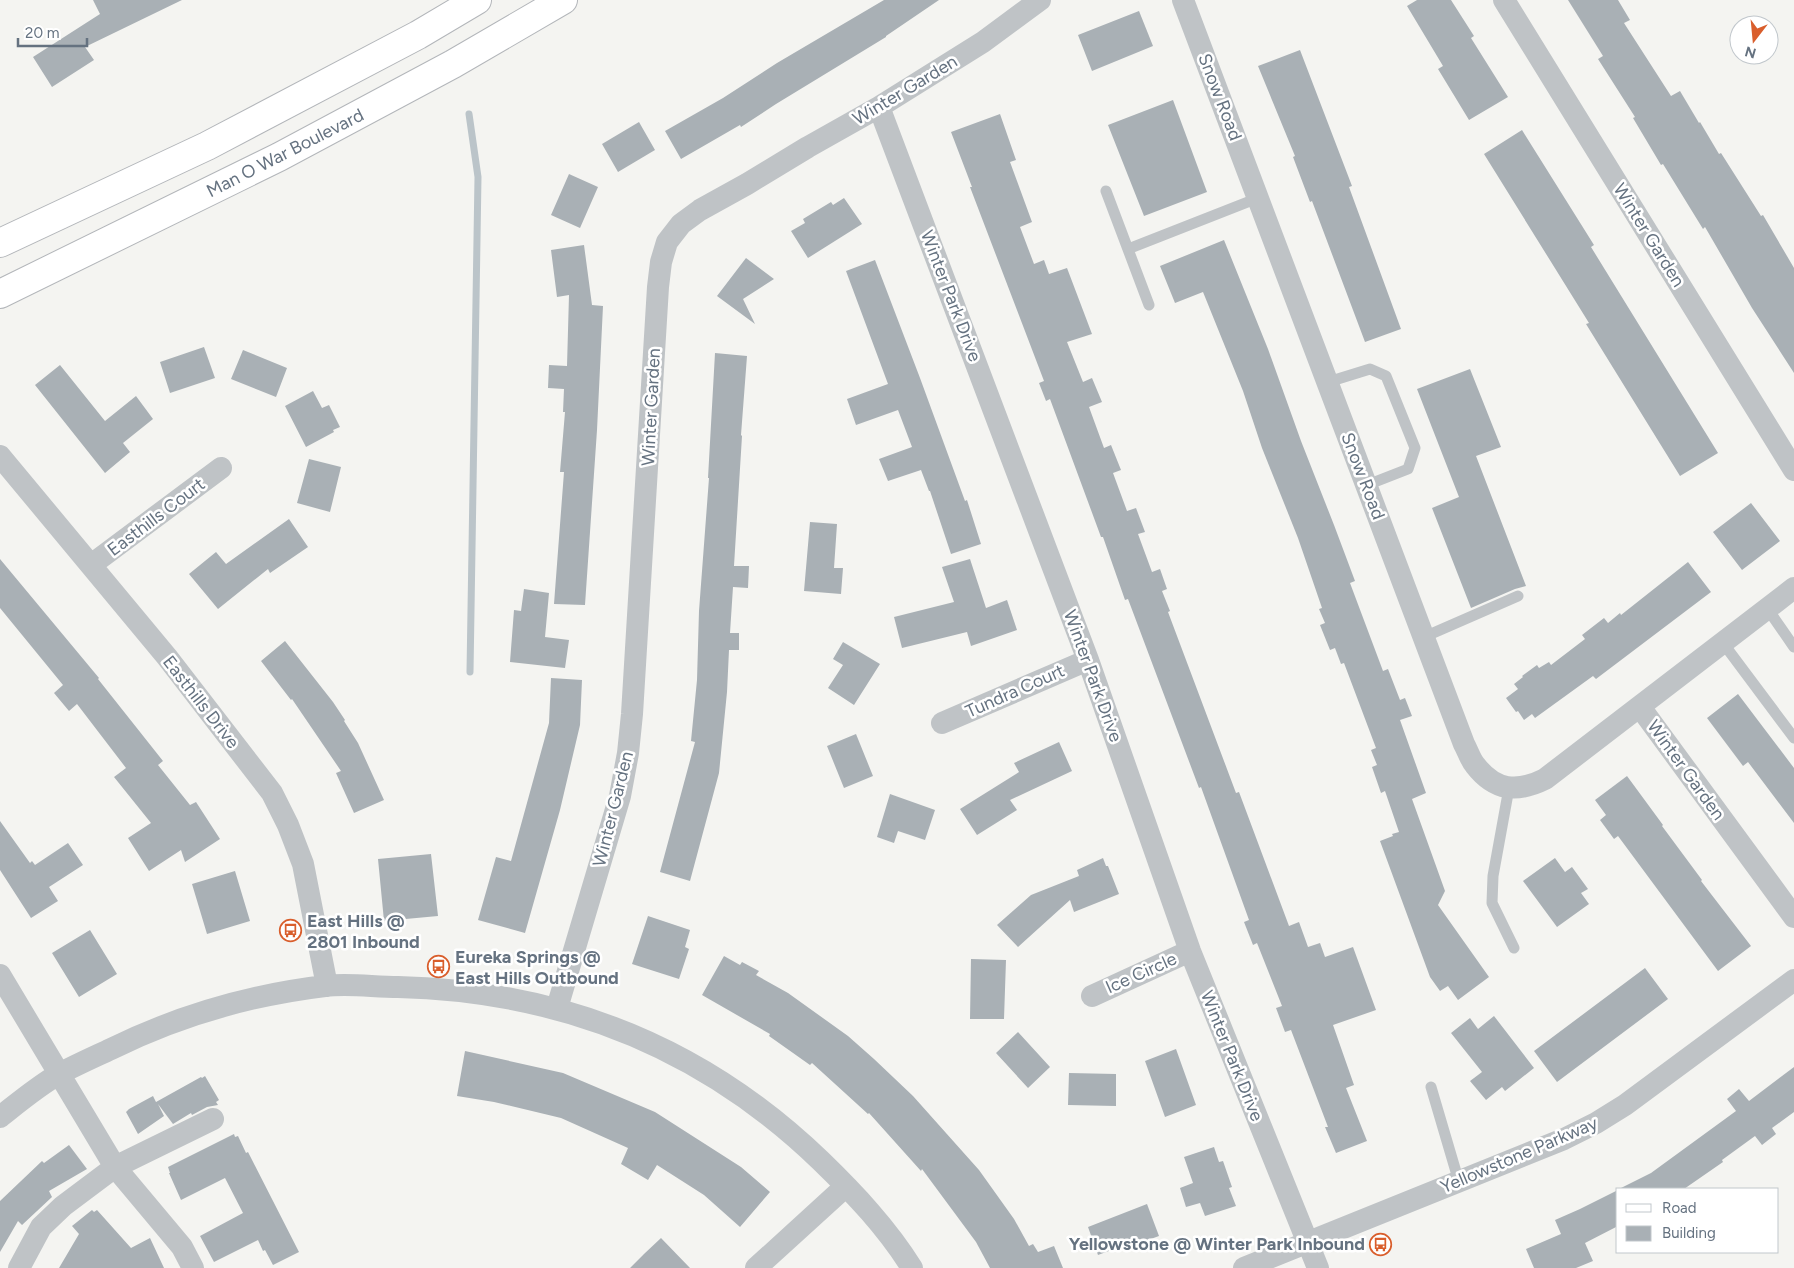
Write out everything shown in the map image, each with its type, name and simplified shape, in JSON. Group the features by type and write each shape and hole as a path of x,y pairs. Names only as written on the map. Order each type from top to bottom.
{"main road":[{"path":"0,243 207,146 418,35 477,0"},
{"name":"Man O War Boulevard","path":"0,294 279,158 453,64 563,0"}],"street":[{"name":"Snow Road","path":"1183,0 1473,764 1484,775 1499,785 1509,788"},
{"name":"Winter Garden","path":"1504,0 1794,470"},
{"name":"Winter Garden","path":"557,1008 620,796 628,753 658,287 661,262 667,242 682,224 700,210 879,108 983,42 1036,1"},
{"name":"Winter Park Drive","path":"879,108 1088,660 1190,951 1318,1268"},
{"name":"Easthills Drive","path":"0,456 166,657 272,792 288,824 303,864 328,986"},
{"name":"Easthills Court","path":"91,565 221,468"},
{"name":"Winter Garden","path":"1794,588 1640,707 1794,917"},
{"name":"Tundra Court","path":"942,723 1088,660"},
{"path":"1509,788 1521,789 1545,779 1640,707"},
{"name":"Ice Circle","path":"1092,996 1190,951"},
{"path":"0,975 114,1167 182,1247 193,1268"},
{"name":"Yellowstone Parkway","path":"1244,1268 1564,1139 1596,1123 1625,1105 1794,980"},
{"path":"0,1117 58,1074 139,1035 178,1020 224,1006 328,986 438,988 489,994 557,1008 607,1025 647,1041 685,1060 718,1080 774,1119 846,1186 888,1233 912,1268"},
{"path":"19,1268 41,1228 63,1206 114,1167 213,1120"},
{"path":"756,1268 846,1186"}],"lane":[{"path":"1106,191 1149,305"},
{"path":"1128,249 1258,198"},
{"path":"1328,382 1370,369 1386,376 1415,448 1408,469 1366,485"},
{"path":"1424,636 1518,596"},
{"path":"1767,608 1794,647"},
{"path":"1723,643 1794,738"},
{"path":"1509,788 1493,876 1492,903 1514,948"},
{"path":"1431,1087 1459,1182"}],"building":[{"path":"93,0 182,0 85,47 94,60 52,87 33,57 100,14"},
{"path":"884,0 939,0 886,37 741,127 740,125 681,159 665,131"},
{"path":"1417,0 1451,0 1474,36 1471,38 1508,97 1469,120 1438,69 1443,66 1407,6"},
{"path":"1568,0 1618,0 1630,20 1624,23 1671,96 1680,91 1719,154 1721,153 1761,216 1763,215 1794,268 1794,373 1752,308 1705,227 1703,229 1663,164 1661,165 1633,118 1635,117 1598,59 1603,56"},
{"path":"1139,11 1153,46 1092,71 1078,35"},
{"path":"1300,50 1352,186 1349,187 1401,329 1365,342 1312,201 1310,202 1293,157 1295,156 1258,66"},
{"path":"1173,100 1207,192 1144,216 1108,125"},
{"path":"1000,114 1016,160 1010,162 1032,222 1020,227 1034,264 1044,260 1049,274 1067,268 1092,334 1067,342 1083,382 1092,378 1102,402 1089,407 1104,448 1111,445 1121,470 1113,473 1127,511 1136,508 1145,532 1138,534 1152,572 1160,569 1167,589 1162,591 1170,611 1168,612 1236,793 1239,792 1289,926 1299,922 1308,947 1320,943 1325,957 1353,947 1376,1010 1333,1025 1354,1085 1346,1088 1367,1141 1336,1153 1291,1030 1285,1032 1276,1008 1282,1006 1257,943 1253,945 1244,922 1249,920 1201,787 1199,788 1128,599 1125,600 1050,399 1046,401 1039,383 1044,381 951,132"},
{"path":"639,122 655,150 618,172 602,144"},
{"path":"1522,130 1594,245 1591,247 1718,453 1680,476 1586,324 1589,323 1484,154"},
{"path":"569,174 598,187 580,228 551,215"},
{"path":"844,198 862,224 808,258 791,231 805,223 803,219 831,202 833,205"},
{"path":"1224,240 1268,349 1355,581 1350,583 1383,671 1388,669 1400,700 1405,698 1412,716 1400,720 1426,793 1412,799 1445,891 1438,905 1489,977 1458,1000 1448,986 1440,991 1430,977 1380,841 1399,832 1385,791 1381,793 1372,767 1377,765 1371,750 1376,748 1344,663 1341,664 1335,648 1330,650 1320,625 1325,623 1319,609 1322,608 1298,538 1262,448 1243,391 1203,292 1175,303 1160,266"},
{"path":"584,245 592,305 603,306 585,605 554,604 564,472 560,472 565,412 563,412 564,389 548,388 549,365 567,366 569,295 557,297 551,250"},
{"path":"746,258 774,279 743,299 755,324 717,296"},
{"path":"875,260 965,501 967,500 981,544 951,554 921,470 888,481 879,459 912,447 898,410 856,425 847,399 888,384 846,271"},
{"path":"204,347 215,378 170,393 160,362"},
{"path":"243,350 287,368 276,397 231,379"},
{"path":"715,353 747,356 734,566 749,566 748,588 733,587 730,633 739,633 739,650 729,650 719,773 690,881 660,872 695,742 691,741 697,680 699,611 709,478"},
{"path":"60,365 105,421 136,396 153,419 123,443 130,452 105,473 35,385"},
{"path":"1470,369 1501,447 1476,456 1526,586 1471,608 1432,508 1459,497 1417,389"},
{"path":"313,391 322,408 329,405 340,427 306,447 285,406"},
{"path":"309,459 341,467 330,512 297,503"},
{"path":"1751,503 1780,541 1742,570 1713,532"},
{"path":"289,519 308,547 270,573 268,569 218,609 189,574 216,552 226,564"},
{"path":"810,522 837,524 834,568 843,568 841,594 804,591"},
{"path":"0,559 99,678 163,761 158,765 190,805 196,802 220,839 185,862 181,850 149,871 128,838 151,823 114,777 126,768 77,704 69,711 54,693 63,685 0,608"},
{"path":"970,559 986,608 1007,600 1017,630 971,646 967,632 902,648 894,617 954,602 942,567"},
{"path":"1688,562 1711,592 1596,679 1593,676 1535,718 1532,714 1524,720 1518,711 1516,712 1506,698 1518,689 1514,684 1522,676 1537,665 1539,668 1549,662 1551,665 1585,639 1582,635 1604,618 1608,623 1620,613 1621,615"},
{"path":"524,589 549,593 545,637 569,640 565,668 510,662 514,610 521,611"},
{"path":"285,641 345,720 358,743 384,800 354,813 336,773 341,771 292,699 261,661"},
{"path":"843,642 880,664 854,705 828,688 843,665 833,659"},
{"path":"551,678 582,680 580,725 560,810 525,933 478,920 496,857 511,861 549,723"},
{"path":"1738,694 1794,768 1794,823 1748,762 1743,766 1707,718"},
{"path":"856,734 873,776 844,788 827,746"},
{"path":"1059,742 1072,771 1010,800 1017,810 977,835 960,809 1019,772 1014,763"},
{"path":"1627,776 1701,881 1751,946 1718,971 1618,836 1614,839 1600,820 1606,815 1595,800"},
{"path":"890,794 935,810 925,840 898,831 894,843 877,837"},
{"path":"0,821 30,863 32,861 35,865 68,843 83,865 49,887 58,901 31,918 0,870"},
{"path":"431,854 438,916 384,921 378,859"},
{"path":"1103,858 1119,894 1074,912 1070,900 1018,947 997,925 1031,895 1079,876 1077,870"},
{"path":"1555,858 1565,872 1572,867 1588,889 1581,893 1589,904 1557,927 1523,881"},
{"path":"235,871 250,921 207,934 192,884"},
{"path":"648,916 690,930 685,947 689,949 679,979 632,964"},
{"path":"90,930 117,974 79,997 52,953"},
{"path":"724,956 740,965 742,962 759,971 756,975 788,993 848,1036 874,1059 913,1096 979,1170 1014,1219 1029,1246 1033,1244 1038,1252 1054,1246 1063,1268 990,1268 976,1242 922,1169 921,1171 869,1113 812,1063 810,1065 769,1036 770,1034 702,995"},
{"path":"971,959 1006,960 1004,1019 970,1019"},
{"path":"1645,968 1668,999 1557,1082 1534,1051"},
{"path":"1494,1016 1534,1068 1505,1091 1502,1087 1486,1100 1470,1081 1482,1072 1451,1033 1470,1018 1478,1029"},
{"path":"1018,1032 1050,1067 1028,1088 996,1053"},
{"path":"1176,1049 1196,1105 1165,1117 1145,1061"},
{"path":"465,1051 563,1073 655,1112 741,1167 770,1192 740,1227 704,1195 657,1165 648,1180 621,1164 628,1148 561,1118 494,1102 457,1096"},
{"path":"1794,1067 1794,1112 1772,1128 1776,1134 1762,1145 1755,1136 1722,1160 1723,1162 1685,1188 1621,1188 1651,1173 1736,1111 1727,1099 1739,1089 1749,1101"},
{"path":"1069,1073 1116,1074 1116,1106 1068,1105"},
{"path":"205,1076 219,1100 216,1102 218,1105 207,1107 192,1115 191,1113 173,1124 158,1104 164,1116 138,1134 126,1112 129,1109 153,1096 156,1102"},
{"path":"234,1134 235,1137 238,1136 246,1153 248,1152 299,1252 273,1265 258,1240 214,1262 200,1236 243,1213 225,1178 181,1200 169,1173 168,1167"},
{"path":"69,1145 87,1169 49,1191 52,1197 22,1225 18,1221 0,1252 0,1201 42,1161 44,1163"},
{"path":"1214,1147 1219,1162 1223,1161 1232,1187 1229,1188 1236,1206 1205,1216 1200,1203 1186,1207 1180,1188 1193,1183 1184,1157"},
{"path":"1616,1191 1616,1227 1585,1243 1593,1261 1576,1268 1534,1268 1526,1249 1561,1234 1555,1220"},
{"path":"1147,1204 1159,1236 1115,1252 1114,1249 1098,1255 1088,1227"},
{"path":"92,1210 94,1212 97,1210 131,1248 150,1238 164,1268 59,1268 79,1234 72,1226"},
{"path":"661,1238 690,1268 630,1268 644,1254"}],"waterway":[{"path":"469,114 478,177 470,672"}],"place":[{"name":"East Hills @ 2801 Inbound","path":"291,931"},
{"name":"Eureka Springs @ East Hills Outbound","path":"439,967"},
{"name":"Yellowstone @ Winter Park Inbound","path":"1381,1244"}]}
